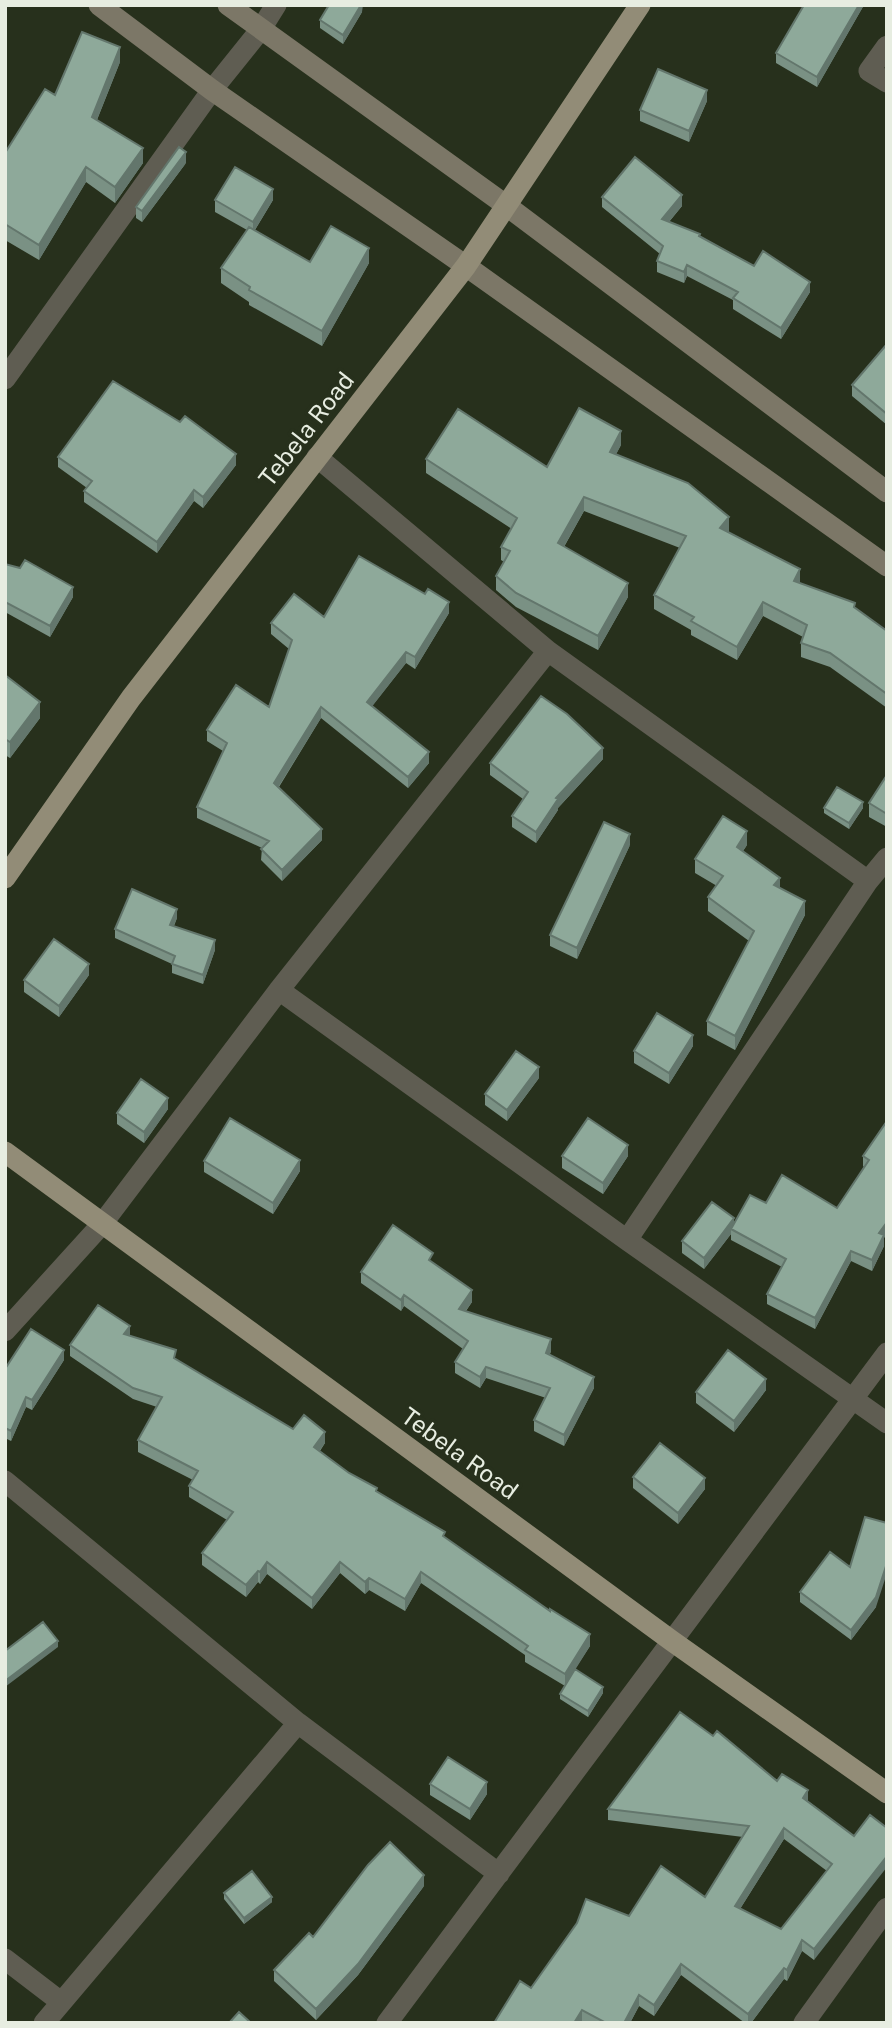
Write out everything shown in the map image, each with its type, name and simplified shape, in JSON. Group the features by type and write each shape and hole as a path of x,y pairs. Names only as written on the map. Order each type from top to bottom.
{"main road":[{"path":"99,5 212,90 466,266 887,566"},
{"path":"228,5 507,206 887,492"},
{"name":"Tebela Road","path":"5,878 131,698 466,266 640,5"},
{"name":"Tebela Road","path":"5,1152 672,1641 887,1793"}],"street":[{"path":"5,379 276,5"},
{"path":"887,46 869,71 887,82"},
{"path":"317,457 548,651 869,881"},
{"path":"5,1331 102,1224 279,990 548,651"},
{"path":"627,1240 887,858"},
{"path":"279,990 887,1423"},
{"path":"387,2023 887,1353"},
{"path":"5,1481 298,1723 499,1874"},
{"path":"44,2023 298,1723"},
{"path":"804,2023 887,1908"},
{"path":"5,1959 61,2002"}],"building":[{"path":"329,5 361,5 343,35 320,20"},
{"path":"804,5 859,5 817,77 776,53"},
{"path":"82,32 120,47 92,117 143,148 115,187 86,167 39,245 5,224 5,153 45,89 55,95"},
{"path":"658,69 707,90 689,131 640,110"},
{"path":"179,147 186,152 142,211 136,207"},
{"path":"635,157 682,195 662,219 700,234 699,236 754,266 763,251 810,282 781,328 733,298 738,292 687,265 684,272 657,261 663,246 602,197"},
{"path":"235,167 273,189 253,222 215,200"},
{"path":"331,226 369,248 322,331 249,290 250,287 221,268 249,227 310,262"},
{"path":"887,344 887,414 852,385"},
{"path":"113,381 180,422 185,416 236,454 203,497 194,490 157,542 84,491 92,481 58,457"},
{"path":"579,408 621,431 610,452 688,483 729,517 720,528 800,569 794,581 855,603 854,607 887,631 887,694 830,653 801,643 807,625 763,602 737,647 691,621 694,617 654,595 686,536 584,497 558,543 628,583 598,636 516,593 496,576 510,551 501,547 517,518 426,459 458,409 547,467"},
{"path":"359,556 425,594 428,589 449,602 415,657 406,652 367,702 429,752 408,777 321,707 274,783 322,829 282,870 261,849 269,841 197,807 227,743 207,730 236,685 269,707 292,640 271,623 294,594 324,617"},
{"path":"25,560 73,587 50,626 5,602 5,564 20,568"},
{"path":"5,675 40,702 10,742 5,739"},
{"path":"541,696 567,714 603,748 556,798 558,799 536,832 512,816 528,792 490,763"},
{"path":"887,775 887,814 869,803"},
{"path":"837,787 863,802 849,823 824,808"},
{"path":"723,816 747,831 737,847 780,878 774,885 805,901 735,1036 707,1021 754,931 708,897 723,876 695,859"},
{"path":"604,822 630,834 577,948 550,935"},
{"path":"132,889 177,909 170,925 215,940 203,975 172,964 175,956 115,929"},
{"path":"54,939 89,964 59,1006 24,980"},
{"path":"657,1013 693,1035 669,1073 634,1051"},
{"path":"516,1051 539,1067 507,1110 485,1094"},
{"path":"141,1079 168,1098 144,1132 117,1113"},
{"path":"230,1118 300,1160 273,1203 204,1161"},
{"path":"588,1118 628,1145 603,1183 562,1156"},
{"path":"887,1121 887,1222 879,1233 884,1235 872,1260 851,1251 815,1318 767,1294 786,1259 731,1229 750,1195 766,1203 782,1175 837,1208 869,1160 863,1156"},
{"path":"712,1202 734,1218 704,1258 682,1241"},
{"path":"393,1225 433,1253 429,1260 472,1290 459,1309 551,1339 546,1353 594,1377 564,1435 534,1420 550,1388 486,1367 480,1377 455,1362 468,1341 404,1295 401,1300 361,1272"},
{"path":"98,1305 130,1326 124,1334 176,1350 174,1358 293,1429 304,1415 325,1432 314,1447 349,1473 377,1488 376,1491 445,1532 443,1536 550,1611 590,1634 565,1674 525,1650 528,1646 421,1572 405,1599 369,1578 365,1582 340,1562 312,1598 267,1562 246,1585 202,1553 233,1512 189,1486 198,1471 138,1440 162,1397 133,1388 70,1345"},
{"path":"31,1329 64,1350 32,1400 26,1397 11,1431 5,1428 5,1369"},
{"path":"728,1350 766,1379 734,1421 696,1392"},
{"path":"660,1443 705,1478 678,1513 633,1477"},
{"path":"865,1517 887,1523 887,1563 876,1597 851,1630 800,1592 830,1552 850,1567"},
{"path":"43,1622 58,1641 5,1681 5,1651"},
{"path":"575,1669 603,1687 588,1711 560,1694"},
{"path":"680,1712 713,1736 717,1731 777,1781 782,1774 808,1790 803,1798 854,1836 870,1815 887,1828 887,1856 814,1949 802,1940 787,1970 784,1968 748,2014 681,1964 654,2005 639,1995 624,2023 606,2023 582,2010 574,2023 494,2023 520,1981 531,1988 577,1923 586,1899 629,1916 661,1866 705,1897 749,1826 608,1809","holes":["784,1828 832,1864 781,1929 735,1906"]},
{"path":"448,1757 487,1782 470,1809 430,1784"},
{"path":"390,1842 424,1875 358,1964 316,2009 274,1970 309,1933 313,1937 368,1865"},
{"path":"252,1871 272,1897 244,1918 224,1893"},
{"path":"239,2012 251,2023 229,2023"}]}
